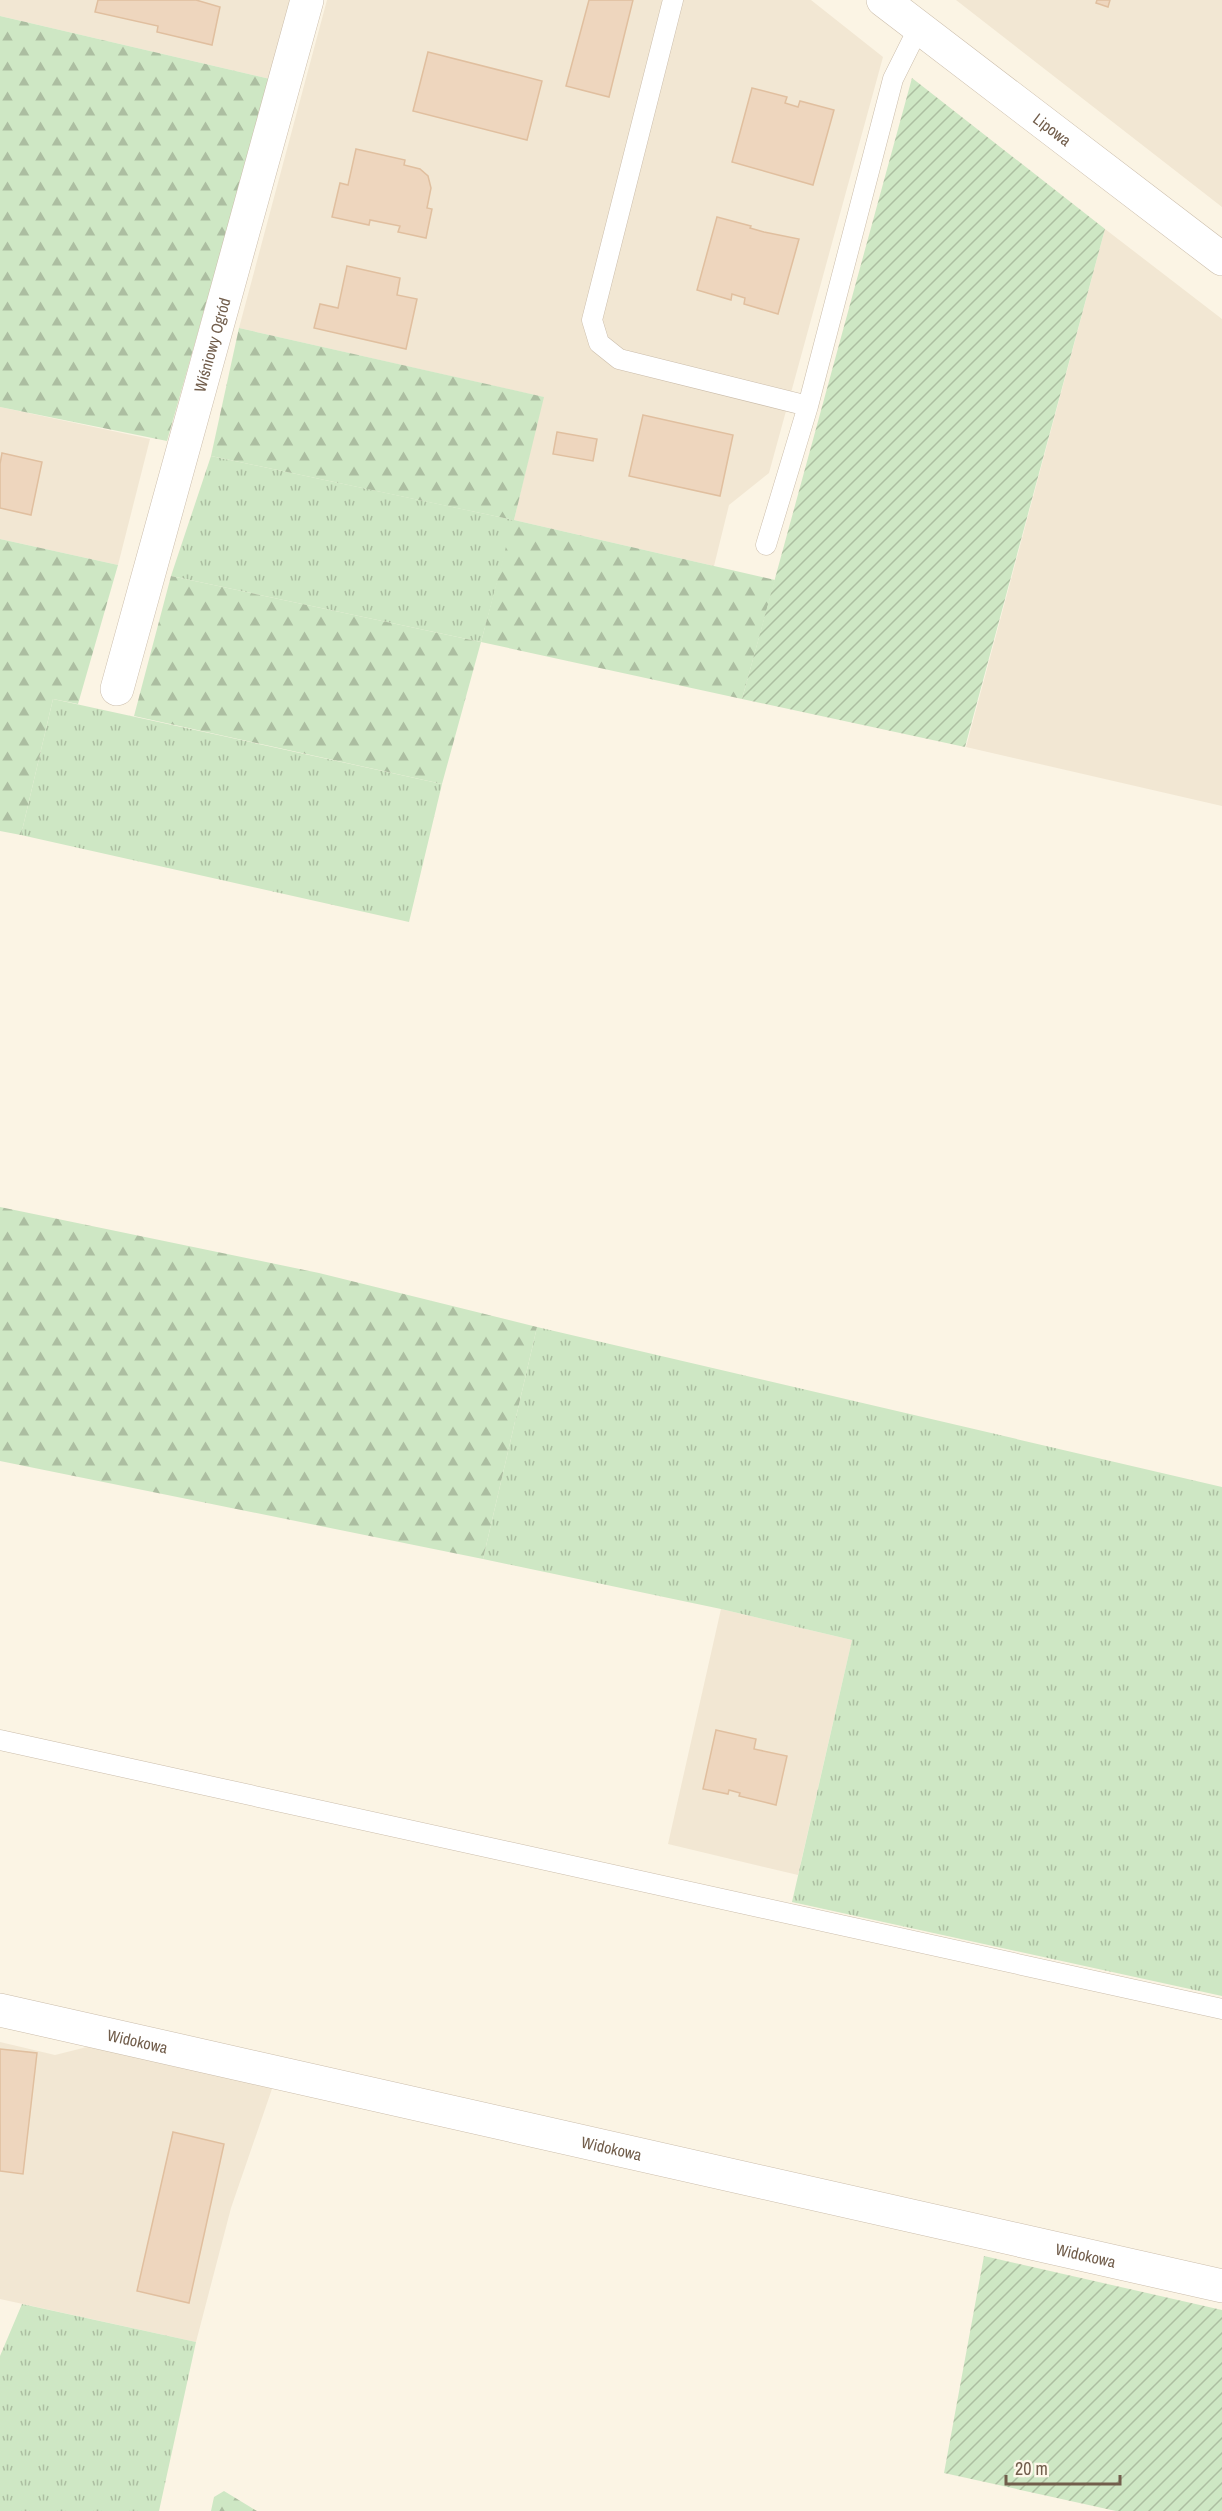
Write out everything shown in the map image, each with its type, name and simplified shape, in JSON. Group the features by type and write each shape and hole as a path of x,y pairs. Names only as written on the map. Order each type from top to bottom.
{"street":[{"name":"Wiśniowy Ogród","path":"117,689 307,0"},
{"name":"Lipowa","path":"883,0 1222,259"},
{"name":"Widokowa","path":"0,2010 1222,2286"}],"lane":[{"path":"673,0 592,320 599,343 619,359 808,406"},
{"path":"766,545 808,406 893,79 919,27"},
{"path":"0,1740 1222,2009"}],"shaded area":[{"path":"0,0 290,0 270,79 0,16"},
{"path":"327,0 811,0 883,57 769,473 729,505 714,566 514,520 543,397 239,328"},
{"path":"956,0 1222,0 1222,207"},
{"path":"1105,229 1222,319 1222,806 966,747"},
{"path":"0,407 150,439 118,565 0,539"},
{"path":"721,1609 852,1640 798,1875 668,1844"},
{"path":"0,2042 55,2055 87,2047 274,2083 231,2208 196,2342 0,2299"}],"green space":[{"path":"0,16 270,79 167,441 0,407"},
{"path":"912,78 1105,229 965,747 742,699"},
{"path":"239,328 544,397 514,520 775,580 742,699 481,642 513,520 211,456"},
{"path":"211,456 514,520 481,642 171,576"},
{"path":"0,539 118,565 78,704 53,699 21,835 0,831"},
{"path":"171,576 481,642 442,784 134,716"},
{"path":"53,699 442,784 409,922 21,835"},
{"path":"0,1207 319,1273 537,1327 483,1559 0,1461"},
{"path":"537,1327 1222,1487 1222,1996 792,1902 852,1640 721,1609 483,1559"},
{"path":"984,2256 1222,2310 1222,2511 1116,2511 944,2473"},
{"path":"22,2304 196,2342 159,2511 0,2511 0,2356"},
{"path":"224,2491 257,2511 211,2511 214,2497"}],"building":[{"path":"98,0 196,0 220,7 212,45 157,32 158,26 95,12"},
{"path":"589,0 633,0 609,97 566,86"},
{"path":"1097,0 1110,0 1108,7 1096,3"},
{"path":"428,52 542,81 527,140 413,111"},
{"path":"752,88 787,97 785,103 798,107 800,101 834,110 813,185 732,162"},
{"path":"356,149 405,160 404,165 420,169 428,176 431,188 427,208 432,209 426,238 398,232 400,226 370,220 369,225 332,217 340,183 348,185"},
{"path":"717,217 764,232 799,239 778,314 744,304 745,298 732,294 731,300 697,290"},
{"path":"347,266 400,278 397,295 417,299 406,349 314,328 320,304 338,308"},
{"path":"643,415 733,435 720,496 629,476"},
{"path":"557,432 597,439 593,461 553,454"},
{"path":"2,453 42,462 31,515 0,508"},
{"path":"716,1730 756,1739 754,1749 787,1756 776,1805 739,1796 740,1793 729,1790 728,1794 703,1789"},
{"path":"0,2049 37,2053 23,2174 0,2171"},
{"path":"173,2132 224,2144 189,2303 137,2291"}]}
